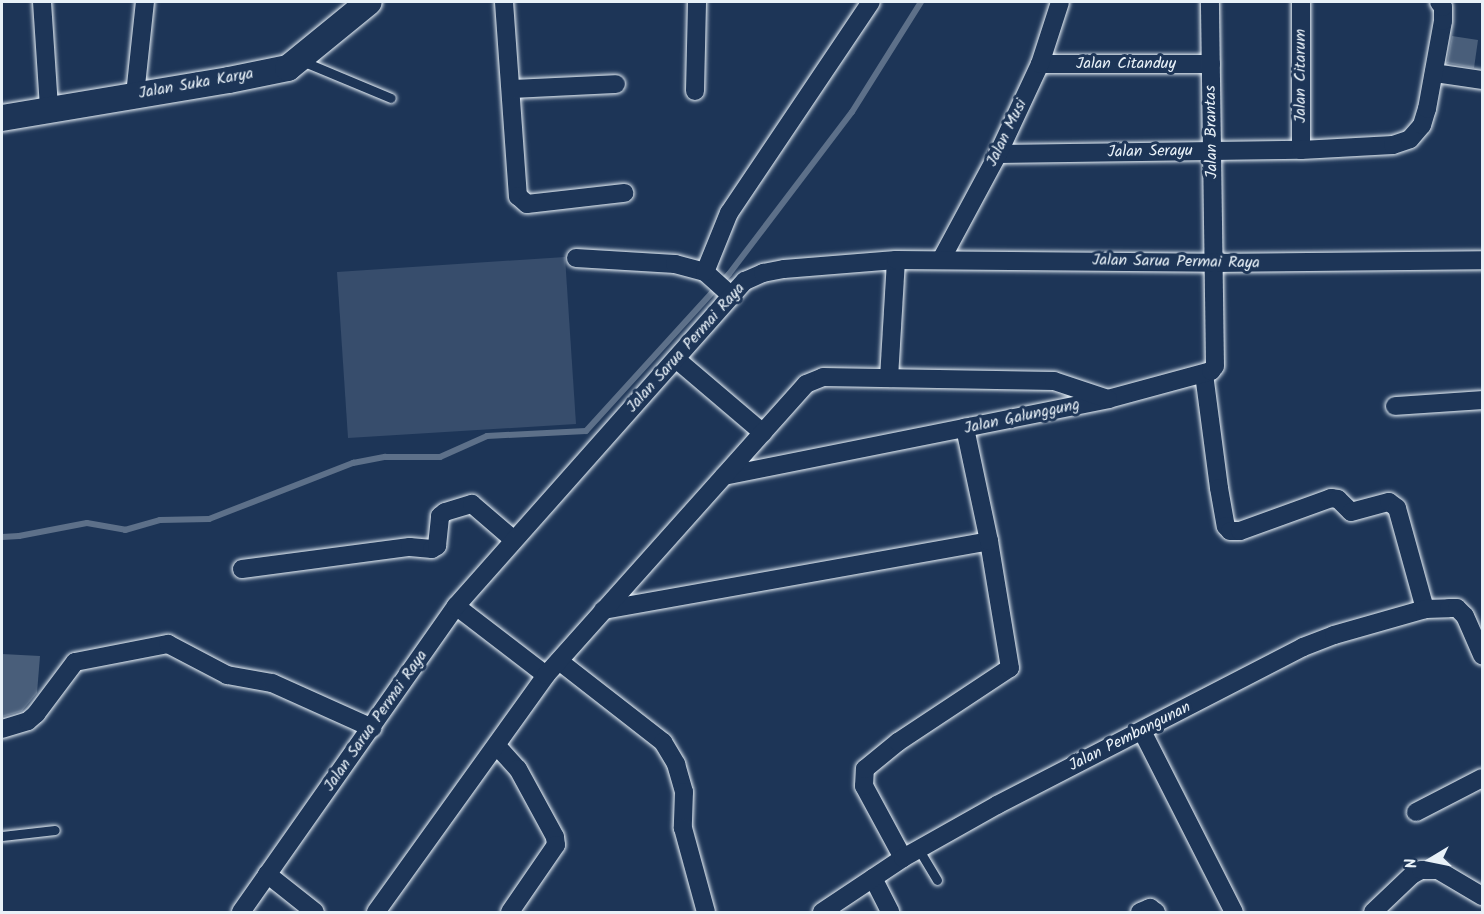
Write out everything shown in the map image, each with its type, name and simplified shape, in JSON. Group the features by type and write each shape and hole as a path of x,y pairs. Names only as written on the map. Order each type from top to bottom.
{"street":[{"path":"42,2 49,108"},
{"path":"135,95 145,2"},
{"name":"Jalan Suka Karya","path":"2,118 288,68 369,2"},
{"path":"504,2 518,196 527,204 624,193"},
{"path":"695,91 698,2"},
{"path":"576,258 675,264 719,284 729,213 871,2"},
{"name":"Jalan Musi","path":"942,258 998,154 1040,63 1060,2"},
{"name":"Jalan Brantas","path":"1210,2 1213,263"},
{"name":"Jalan Citarum","path":"1301,2 1301,150"},
{"name":"Jalan Serayu","path":"998,154 1301,150 1393,145 1410,139 1422,125 1443,21 1443,7 1439,2"},
{"name":"Jalan Citanduy","path":"1040,63 1211,64"},
{"path":"1434,73 1482,80"},
{"path":"511,89 616,84"},
{"name":"Jalan Sarua Permai Raya","path":"241,912 456,606 676,358 719,284 745,281 763,273 896,260 942,258 1213,263 1482,261"},
{"path":"889,378 896,260"},
{"path":"1213,263 1215,366 1211,371 1203,374 1226,526 1230,531 1240,531 1330,498 1338,499 1352,512 1389,502 1397,508 1425,609"},
{"path":"676,358 763,433"},
{"name":"Jalan Galunggung","path":"724,476 1108,399 1203,374"},
{"path":"376,912 546,675 806,384 823,377 1054,381 1108,399"},
{"path":"1395,406 1482,400"},
{"path":"911,854 864,786 862,777 865,769 898,742 1010,668 989,541 965,428"},
{"path":"242,569 410,547 432,549 437,546 440,516 472,504 514,540"},
{"path":"603,610 989,541"},
{"path":"456,606 546,675"},
{"name":"Jalan Pembangunan","path":"822,912 911,854 997,805 1303,647 1334,634 1425,609 1457,608 1465,616 1482,655"},
{"path":"2,729 28,721 36,714 75,662 168,644 227,675 272,683 372,728"},
{"path":"559,662 663,742 676,764 684,792 683,828 706,912"},
{"path":"1142,731 1234,912"},
{"path":"497,746 518,770 555,837 556,845 510,912"},
{"path":"1416,812 1482,778"},
{"path":"1373,912 1421,870 1438,870 1482,896"},
{"path":"267,874 315,912"},
{"path":"873,878 890,912"},
{"path":"1140,912 1150,908 1156,912"}],"lane":[{"path":"298,60 392,98"},
{"path":"2,836 55,830"},
{"path":"911,854 937,880"}],"shaded area":[{"path":"565,257 576,424 348,438 337,272"}],"building":[{"path":"1452,36 1478,40 1474,68 1447,63"},
{"path":"2,654 40,656 37,693 22,711 2,717"}],"waterway":[{"path":"2,537 87,523 125,530 160,520 209,519 353,463 385,457 440,457 487,436 586,431 729,274 852,112 921,2"}]}
